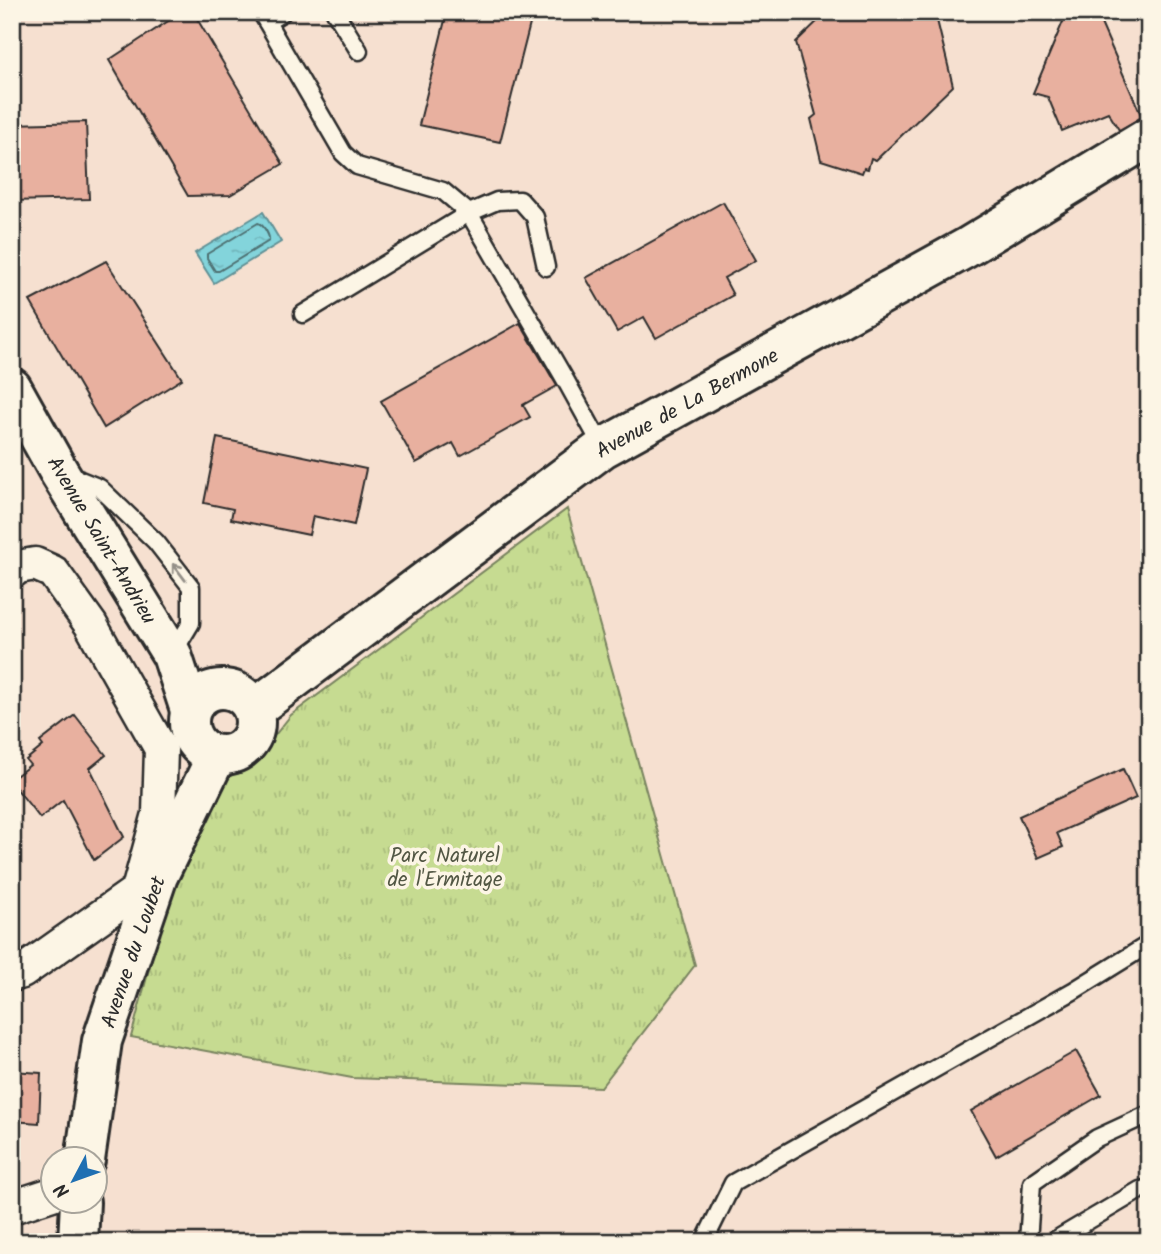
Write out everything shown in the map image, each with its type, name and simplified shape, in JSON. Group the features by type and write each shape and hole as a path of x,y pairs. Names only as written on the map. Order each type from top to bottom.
{"street":[{"name":"Avenue de La Bermone","path":"253,710 603,448 967,248 1149,137"},
{"name":"Avenue Saint-Andrieu","path":"12,388 59,471 172,655 190,710"},
{"path":"12,572 18,567 35,564 53,572 91,625 162,749 159,814 148,883 22,972 12,975"},
{"name":"Avenue Saint-Andrieu","path":"172,655 202,678 223,688"},
{"path":"223,688 241,694 253,710 256,720 251,739 236,752 217,755 199,747 193,739 188,720 190,710 202,695 223,688"},
{"name":"Avenue du Loubet","path":"87,1146 102,1041 148,883 217,755"},
{"path":"12,1207 38,1199"},
{"path":"78,1242 79,1216"}],"lane":[{"path":"283,12 264,17 343,153 357,166 443,191 469,213 603,448"},
{"path":"335,12 359,51"},
{"path":"303,314 469,213 497,201 520,200 536,217 546,267"},
{"path":"59,471 100,488 156,542 191,587 191,623 172,655"},
{"path":"704,1242 733,1183 1073,991 1149,944"},
{"path":"1028,1242 1032,1183 1097,1138 1149,1114"},
{"path":"1052,1242 1140,1189 1149,1188"}],"green space":[{"name":"Parc Naturel de l'Ermitage","path":"567,509 695,965 601,1087 352,1078 131,1037 165,909 227,779 260,754 291,715"}],"water":[{"path":"263,212 281,242 214,283 195,253"}],"building":[{"path":"182,12 193,12 283,164 230,195 188,196 109,60"},
{"path":"447,12 533,12 500,142 419,125"},
{"path":"827,12 935,12 953,86 876,160 871,158 868,169 864,168 862,173 821,160 811,119 816,115 796,42"},
{"path":"1067,12 1096,12 1142,117 1119,130 1108,112 1062,131 1048,97 1033,93"},
{"path":"86,122 89,199 12,201 12,124"},
{"path":"723,202 756,260 724,278 733,295 656,338 644,317 617,332 586,278"},
{"path":"106,261 182,379 104,428 30,301"},
{"path":"520,323 557,386 523,405 530,417 460,456 453,443 416,463 381,401"},
{"path":"217,438 366,469 354,525 313,516 309,535 231,519 233,509 204,503"},
{"path":"75,715 106,755 90,768 124,837 94,860 63,800 40,818 12,783 12,779 30,765 26,760 43,746 40,742"},
{"path":"1123,769 1136,798 1057,833 1063,847 1038,858 1019,816"},
{"path":"1076,1051 1101,1095 996,1156 971,1111"},
{"path":"12,1071 41,1073 39,1123 12,1121"}]}
